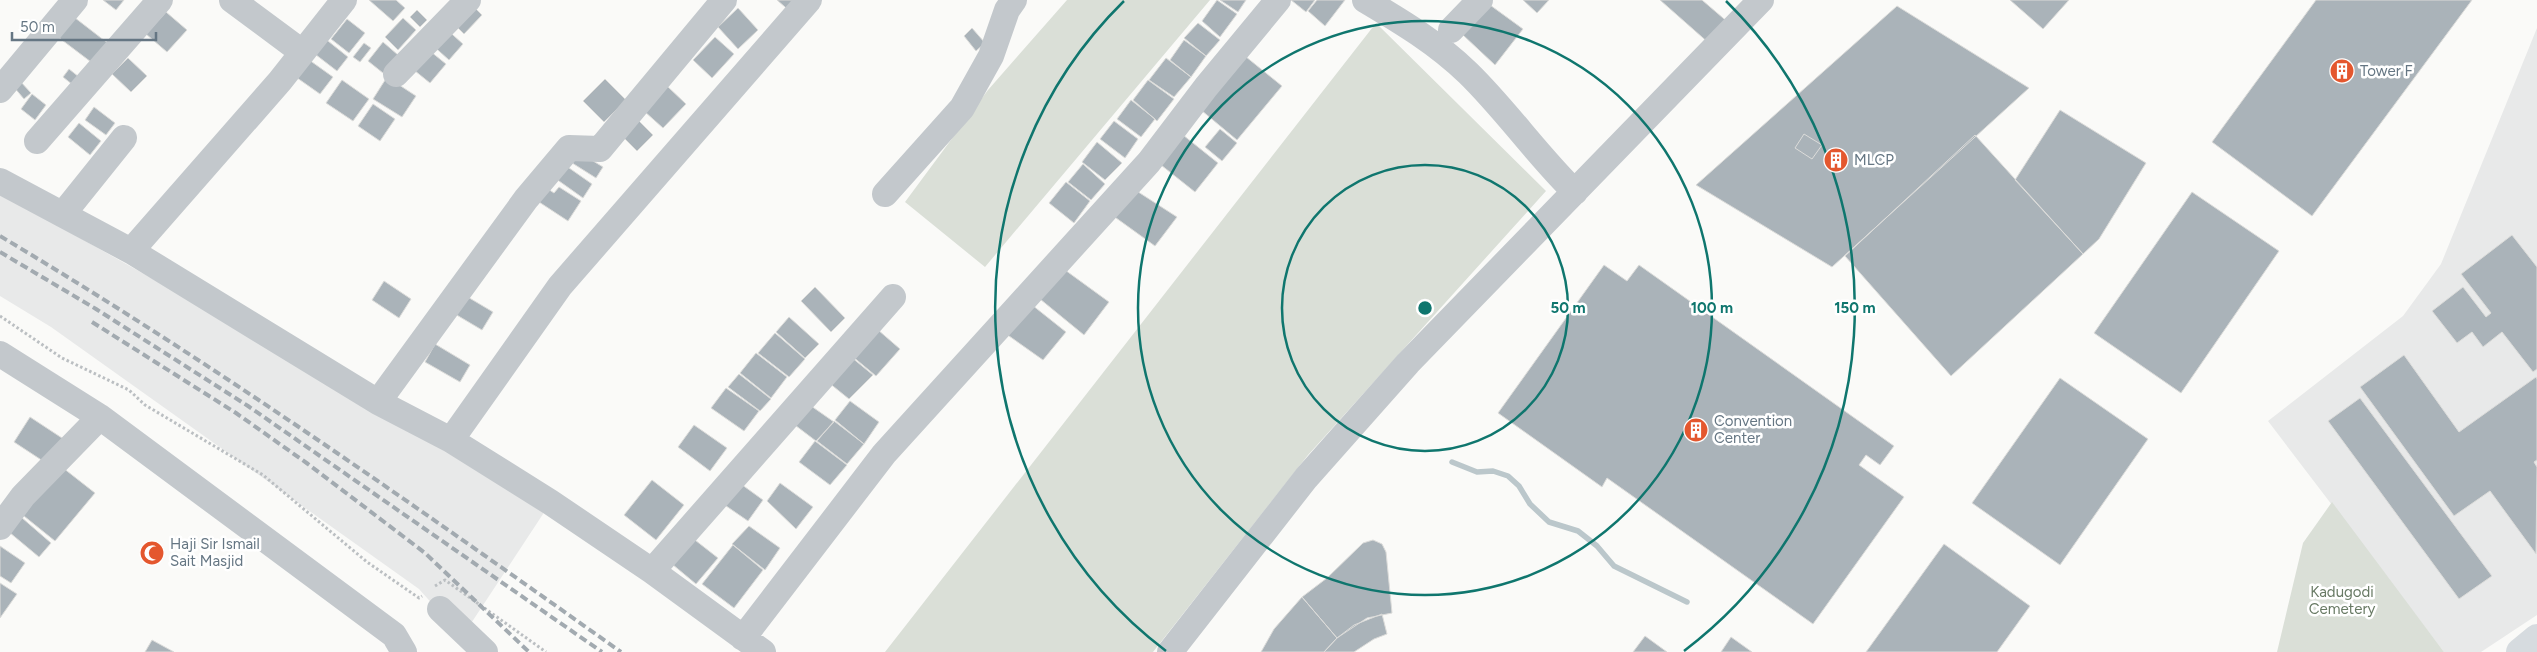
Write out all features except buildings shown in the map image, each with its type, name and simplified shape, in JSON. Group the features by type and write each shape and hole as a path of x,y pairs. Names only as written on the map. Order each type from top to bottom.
{"main road":[{"path":"2520,652 2537,638"}],"street":[{"path":"0,90 75,0"},
{"path":"37,141 160,0"},
{"path":"232,0 302,52"},
{"path":"131,250 280,81 344,0"},
{"path":"396,74 468,0"},
{"path":"378,402 526,199 569,148 600,149 724,0"},
{"path":"451,440 560,286 809,0"},
{"path":"885,194 962,108 992,56 1007,10 1014,0"},
{"path":"0,181 131,250 378,402 451,440 550,502 652,571 753,645 884,454 1149,162 1206,87 1278,0"},
{"path":"1365,0 1434,43 1467,73 1575,192"},
{"path":"1451,30 1480,0"},
{"path":"1170,652 1306,478 1388,384 1761,0"},
{"path":"63,214 124,138"},
{"path":"652,571 893,297"},
{"path":"0,354 100,417 394,635 404,652"},
{"path":"0,527 23,496 100,417"},
{"path":"432,597 485,652"}],"path":[{"path":"0,316 62,358 129,390 145,405 263,475 367,562 419,598 432,597 444,580 546,652"}],"shaded area":[{"path":"2537,28 2537,615 2481,652 2444,652 2268,421 2403,316 2441,264"},
{"path":"0,193 144,274 421,435 545,511 462,637 419,589 51,327 0,296"}],"green space":[{"path":"1067,0 1210,0 985,267 905,202 988,90"},
{"path":"1376,23 1546,191 1308,455 1153,652 885,652"},
{"name":"Kadugodi Cemetery","path":"2332,502 2444,652 2277,652 2303,543"}],"waterway":[{"path":"1452,462 1477,472 1493,471 1508,476 1519,486 1530,504 1549,522 1578,531 1597,546 1614,566 1687,602"}],"railway":[{"path":"0,236 159,335 315,438 621,652"},
{"path":"0,252 96,309 248,406 602,652"},
{"path":"92,322 236,413 308,464 425,553 529,652"}],"place":[{"name":"Tower F","path":"2342,71"},
{"name":"MLCP","path":"1836,160"},
{"name":"Convention Center","path":"1696,430"},
{"name":"Haji Sir Ismail Sait Masjid","path":"152,553"}]}
